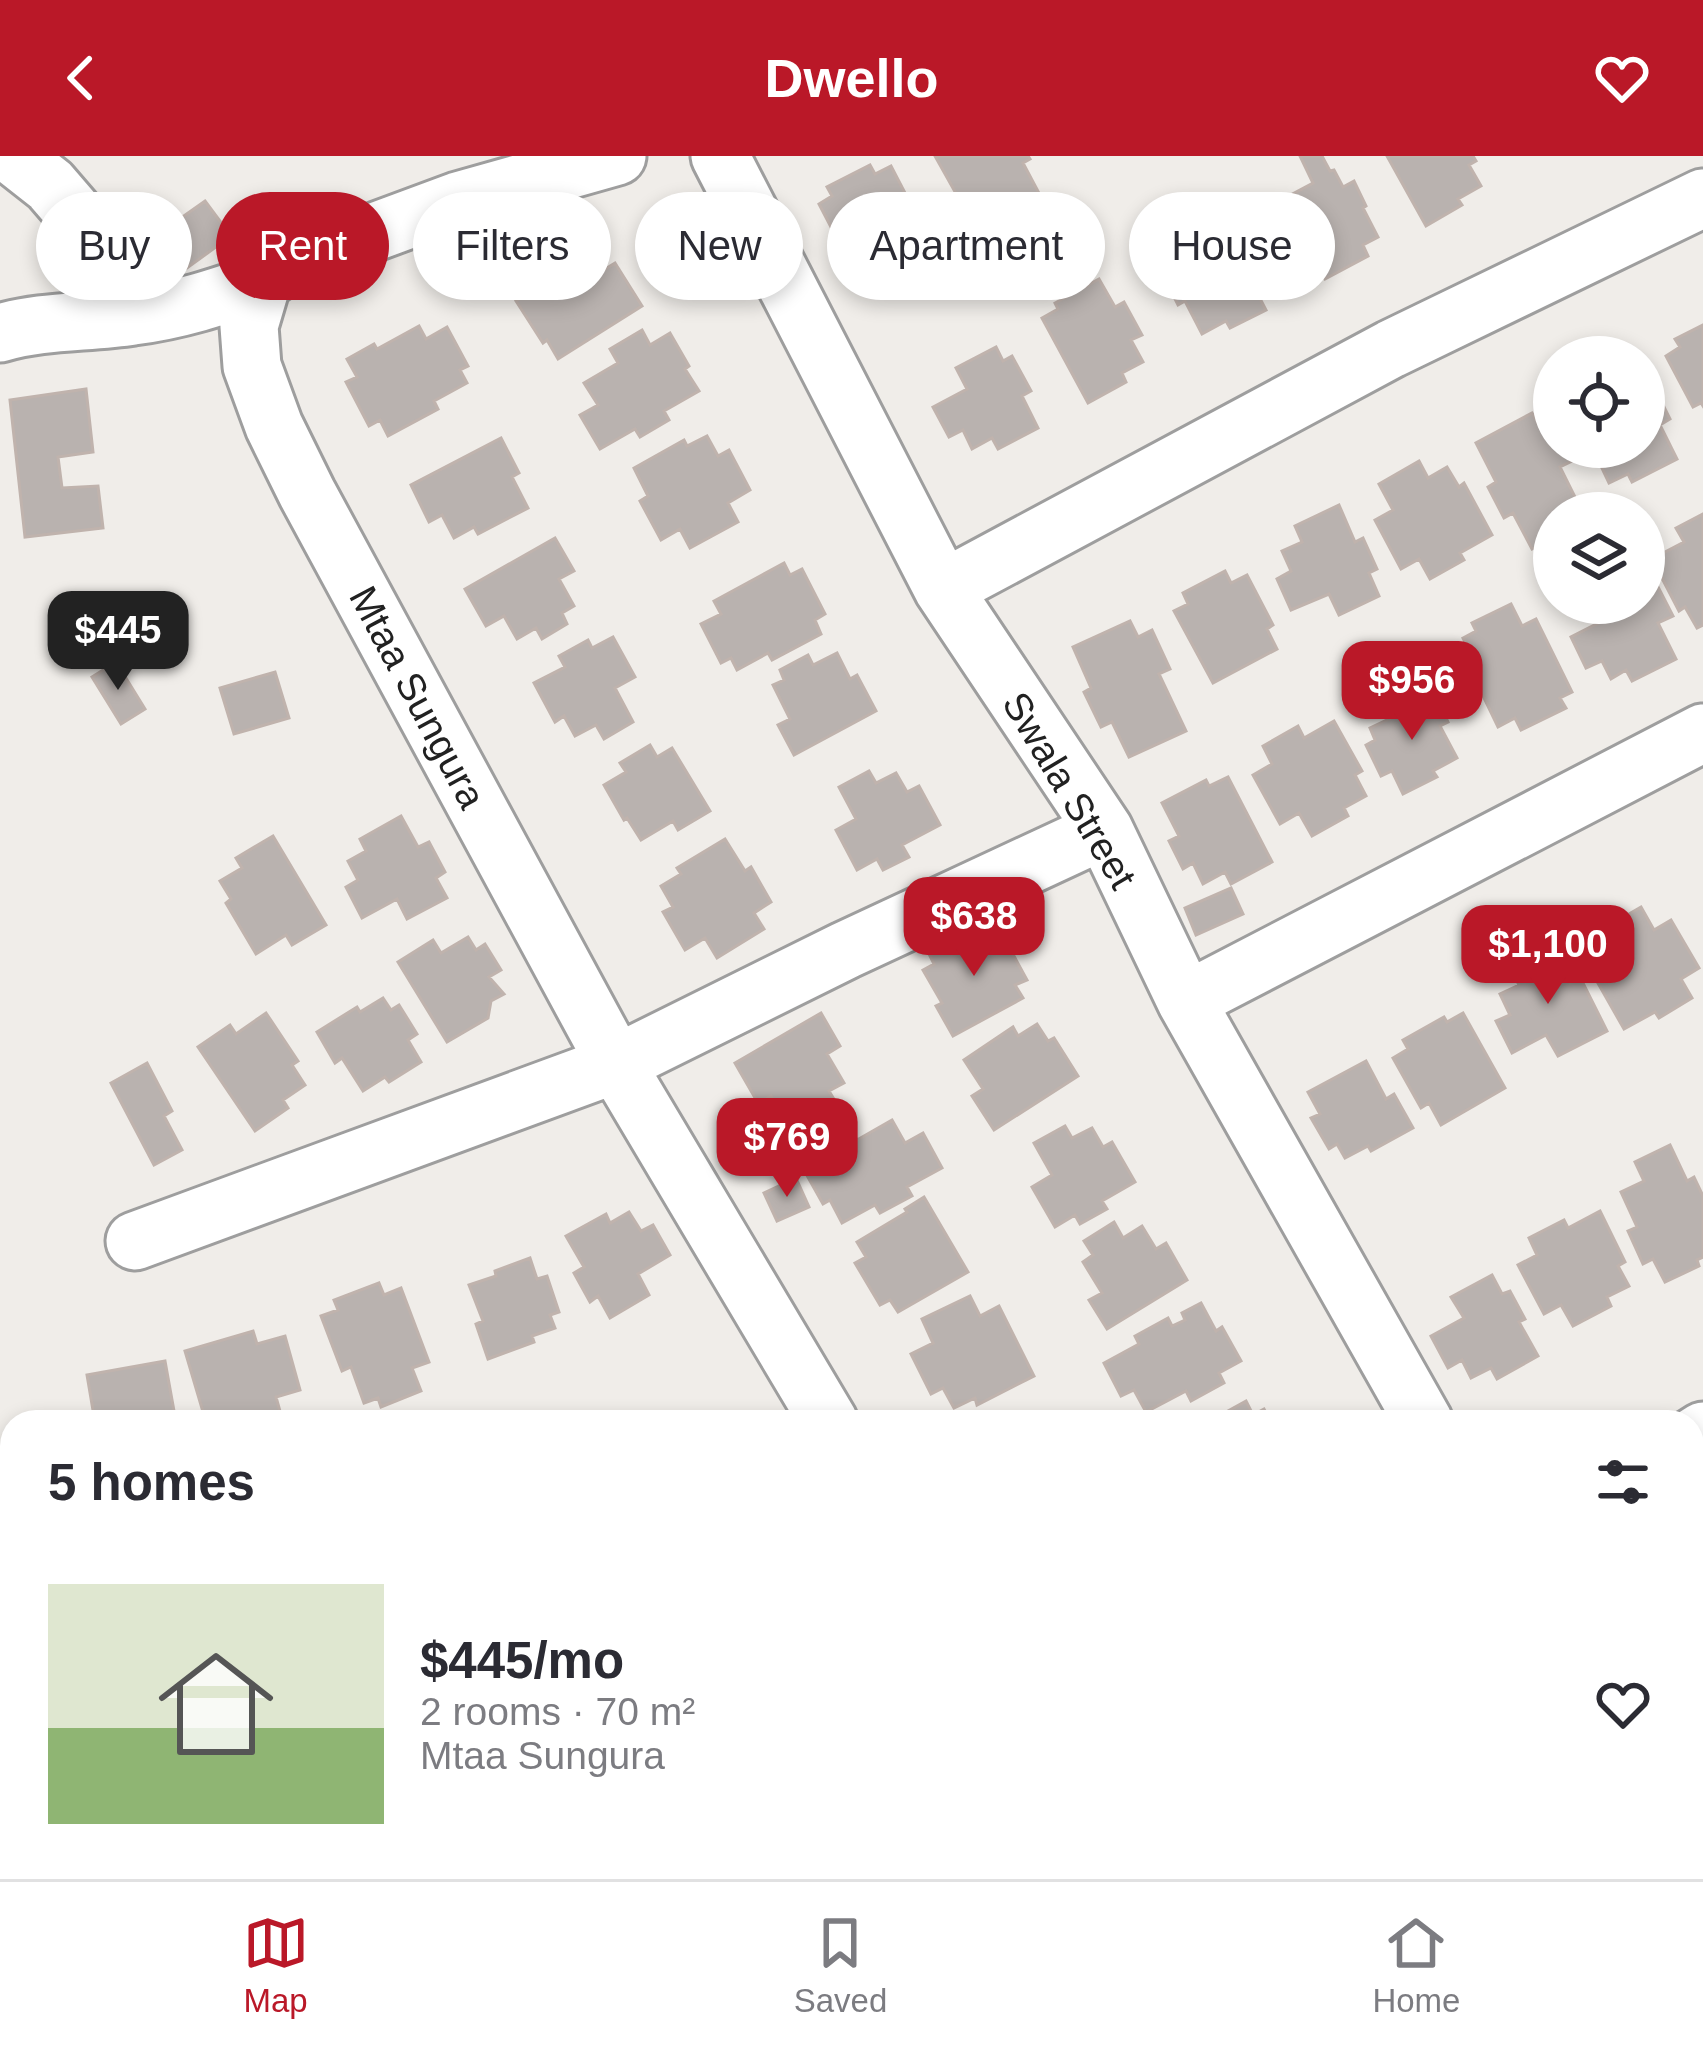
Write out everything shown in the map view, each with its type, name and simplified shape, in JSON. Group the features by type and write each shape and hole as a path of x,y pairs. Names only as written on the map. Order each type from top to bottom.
{"street":[{"path":"13,156 50,185 81,221 109,318"},
{"path":"389,226 458,201 617,156"},
{"name":"Swala Street","path":"720,156 943,589 1103,830 1186,1001 1417,1410"},
{"path":"943,589 1391,349 1703,198"},
{"path":"0,332 187,308 216,298"},
{"name":"Mtaa Sungura","path":"257,300 249,326 252,366 274,426 307,493 616,1064 823,1410"},
{"path":"1186,1001 1703,734"},
{"path":"135,1241 616,1064 1103,830"}],"building":[{"path":"935,156 1028,156 1023,163 1038,192 955,192"},
{"path":"1300,156 1322,156 1343,187 1354,181 1378,237 1363,245 1368,256 1335,274 1335,192 1296,192 1313,183"},
{"path":"1387,156 1473,156 1476,161 1469,165 1481,186 1458,199 1462,205 1426,226"},
{"path":"870,165 875,174 891,166 904,192 830,192 827,187"},
{"path":"205,201 216,216 216,247 192,264 192,210"},
{"path":"615,263 642,306 558,359 516,301 611,300 611,265"},
{"path":"1105,290 1115,307 1124,302 1142,335 1131,340 1143,362 1122,373 1126,382 1088,403 1042,318 1058,309 1055,303 1105,300"},
{"path":"1176,300 1261,300 1266,310 1230,328 1226,321 1202,334 1185,301 1178,305"},
{"path":"1703,325 1703,406 1693,407 1666,356 1680,347 1675,339"},
{"path":"419,326 426,339 447,327 468,366 460,370 467,383 434,401 438,409 388,436 380,420 369,426 346,382 357,377 347,359"},
{"path":"642,330 650,345 670,333 699,391 664,411 669,420 640,437 635,429 600,449 580,415 598,405 584,383 618,363 610,349"},
{"path":"996,347 1003,361 1012,356 1031,391 1022,396 1038,428 998,449 992,438 972,449 963,430 949,437 933,407 967,389 956,368"},
{"path":"86,389 93,452 58,457 62,488 98,486 103,528 25,537 10,400"},
{"path":"1533,415 1533,468 1560,468 1572,492 1533,492 1533,548 1513,513 1504,518 1488,487 1496,482 1476,443"},
{"path":"1665,435 1677,459 1665,465"},
{"path":"707,436 718,456 729,450 750,490 728,503 738,522 690,548 680,529 661,540 640,501 648,496 634,468 684,440 687,446"},
{"path":"501,438 519,473 512,477 528,508 478,534 474,527 454,538 442,515 429,522 411,485"},
{"path":"1419,461 1428,478 1447,467 1459,487 1464,483 1492,535 1460,553 1464,560 1430,579 1419,559 1401,569 1375,520 1393,510 1379,484"},
{"path":"1602,468 1659,468 1632,482 1628,474 1609,483"},
{"path":"1339,505 1355,542 1363,538 1377,569 1369,573 1379,596 1339,615 1329,594 1291,610 1277,579 1291,571 1282,551 1302,542 1295,526"},
{"path":"1703,514 1703,625 1697,628 1685,607 1679,611 1665,584 1665,552 1684,542 1676,528"},
{"path":"555,538 574,571 559,579 574,606 562,613 567,624 542,639 536,628 517,639 504,616 486,626 465,589"},
{"path":"784,563 790,575 802,569 825,614 815,620 821,634 772,660 768,653 737,670 731,658 721,663 701,624 721,614 714,601"},
{"path":"1225,571 1231,583 1247,575 1273,625 1267,629 1277,649 1213,683 1174,611 1188,604 1183,593"},
{"path":"1511,604 1522,626 1533,620 1538,624 1572,692 1560,698 1566,708 1521,730 1515,718 1498,727 1474,677 1481,673 1463,638 1476,631 1472,623"},
{"path":"1130,621 1138,637 1152,630 1170,669 1159,674 1186,731 1129,757 1112,722 1101,727 1084,692 1091,688 1073,647"},
{"path":"1596,624 1658,624 1676,659 1632,681 1626,670 1611,679 1602,661 1586,668 1571,637"},
{"path":"613,637 635,677 615,688 633,722 604,739 596,725 575,736 564,716 555,722 534,683 565,667 559,656 588,640 592,648"},
{"path":"837,653 850,679 857,675 876,711 794,755 778,725 790,719 773,685 784,680 780,670 808,655 813,665"},
{"path":"116,662 145,709 121,724 92,677"},
{"path":"275,672 289,718 234,734 220,688"},
{"path":"1433,691 1448,722 1440,726 1457,758 1433,771 1437,777 1403,794 1392,771 1381,776 1366,745 1375,740 1370,728 1393,717 1390,712"},
{"path":"1334,721 1362,771 1355,775 1366,796 1344,808 1348,816 1312,836 1299,813 1280,824 1253,775 1272,764 1263,746 1298,726 1304,738"},
{"path":"650,745 657,757 672,748 710,811 678,830 673,821 641,840 604,785 626,772 620,763"},
{"path":"869,771 876,783 896,773 907,792 919,786 940,825 902,845 909,857 883,870 877,859 857,870 836,830 856,819 839,787"},
{"path":"1228,777 1272,862 1231,884 1225,872 1203,884 1193,863 1183,869 1169,841 1179,836 1162,803 1206,780 1209,786"},
{"path":"401,816 418,847 429,842 445,872 436,878 447,898 407,919 397,899 362,918 346,887 358,880 348,861 366,851 360,839"},
{"path":"273,836 326,925 292,945 286,935 256,954 226,903 231,899 220,881 242,868 236,858"},
{"path":"725,839 745,871 751,867 771,902 754,913 764,929 717,958 705,938 685,950 663,912 673,907 661,886 681,874 677,868"},
{"path":"1231,888 1243,914 1196,935 1185,908"},
{"path":"1641,907 1654,930 1671,920 1699,968 1681,979 1692,998 1659,1018 1655,1012 1624,1029 1588,956 1611,942 1603,929"},
{"path":"983,925 992,942 1003,936 1027,980 1015,985 1023,998 953,1036 936,1006 942,1003 923,970 934,964 929,954"},
{"path":"468,937 476,950 485,944 501,970 489,977 504,994 491,1001 488,1018 447,1042 398,962 433,940 441,953"},
{"path":"1551,946 1570,983 1580,977 1607,1031 1558,1056 1546,1035 1512,1053 1496,1021 1510,1015 1500,994 1519,985 1510,967"},
{"path":"383,998 391,1010 399,1005 417,1034 408,1040 421,1062 363,1091 342,1058 335,1063 317,1032 357,1007 360,1012"},
{"path":"266,1013 298,1061 292,1065 305,1085 283,1100 288,1108 255,1131 198,1047 230,1025 236,1034"},
{"path":"821,1013 840,1046 827,1054 844,1083 829,1091 835,1101 808,1116 803,1107 784,1118 771,1096 758,1103 735,1063"},
{"path":"1463,1013 1505,1088 1441,1125 1429,1103 1421,1108 1393,1058 1408,1049 1403,1040 1444,1017 1447,1022"},
{"path":"1037,1024 1048,1041 1054,1038 1078,1076 994,1130 972,1096 983,1089 964,1060 1013,1027 1018,1036"},
{"path":"1366,1061 1386,1099 1394,1094 1413,1128 1371,1151 1368,1146 1345,1158 1337,1144 1329,1149 1311,1118 1320,1114 1308,1092"},
{"path":"147,1063 172,1111 164,1116 182,1150 154,1165 111,1083"},
{"path":"892,1120 905,1143 923,1133 942,1168 907,1187 912,1196 880,1213 875,1205 842,1223 830,1200 823,1204 804,1170 826,1158 819,1147 851,1129 857,1140"},
{"path":"1065,1126 1072,1138 1092,1128 1103,1147 1112,1142 1135,1182 1102,1201 1107,1209 1080,1224 1075,1215 1055,1227 1032,1187 1052,1175 1034,1143"},
{"path":"1670,1145 1687,1181 1694,1177 1703,1196 1703,1257 1697,1260 1699,1266 1665,1282 1653,1259 1643,1264 1628,1231 1637,1227 1621,1192 1644,1181 1635,1162"},
{"path":"796,1178 809,1207 777,1221 764,1193"},
{"path":"924,1197 968,1272 898,1312 890,1300 880,1305 855,1263 866,1257 857,1242"},
{"path":"1600,1211 1625,1262 1618,1266 1629,1286 1607,1297 1611,1306 1573,1326 1561,1305 1544,1314 1518,1265 1537,1255 1529,1238 1564,1220 1568,1228"},
{"path":"629,1212 641,1231 653,1225 670,1255 638,1274 649,1295 610,1318 598,1296 590,1302 574,1273 584,1267 566,1236 606,1214 610,1223"},
{"path":"1114,1222 1123,1238 1142,1226 1156,1249 1166,1243 1187,1280 1107,1329 1089,1300 1102,1293 1083,1262 1093,1255 1084,1241"},
{"path":"530,1258 537,1279 547,1276 559,1312 550,1315 555,1328 532,1336 534,1342 488,1359 476,1324 483,1321 469,1285"},
{"path":"1492,1275 1502,1294 1510,1291 1525,1319 1519,1322 1538,1356 1497,1379 1491,1368 1471,1378 1462,1360 1448,1368 1431,1336 1464,1318 1451,1297"},
{"path":"379,1283 384,1295 401,1288 429,1362 412,1368 421,1391 381,1407 378,1398 364,1403 351,1367 342,1371 321,1316 338,1310 334,1300"},
{"path":"970,1296 980,1316 999,1306 1034,1376 977,1405 975,1398 954,1408 943,1388 931,1394 911,1354 933,1343 922,1319"},
{"path":"1201,1303 1216,1331 1222,1327 1241,1361 1219,1373 1224,1383 1191,1401 1186,1391 1145,1410 1134,1390 1121,1396 1104,1363 1139,1344 1135,1336 1168,1318 1172,1326 1185,1320 1182,1313"},
{"path":"253,1331 257,1344 285,1336 300,1390 276,1397 280,1410 202,1410 185,1351"},
{"path":"165,1361 174,1410 93,1410 87,1375"},
{"path":"1246,1401 1250,1410 1230,1410"}]}
